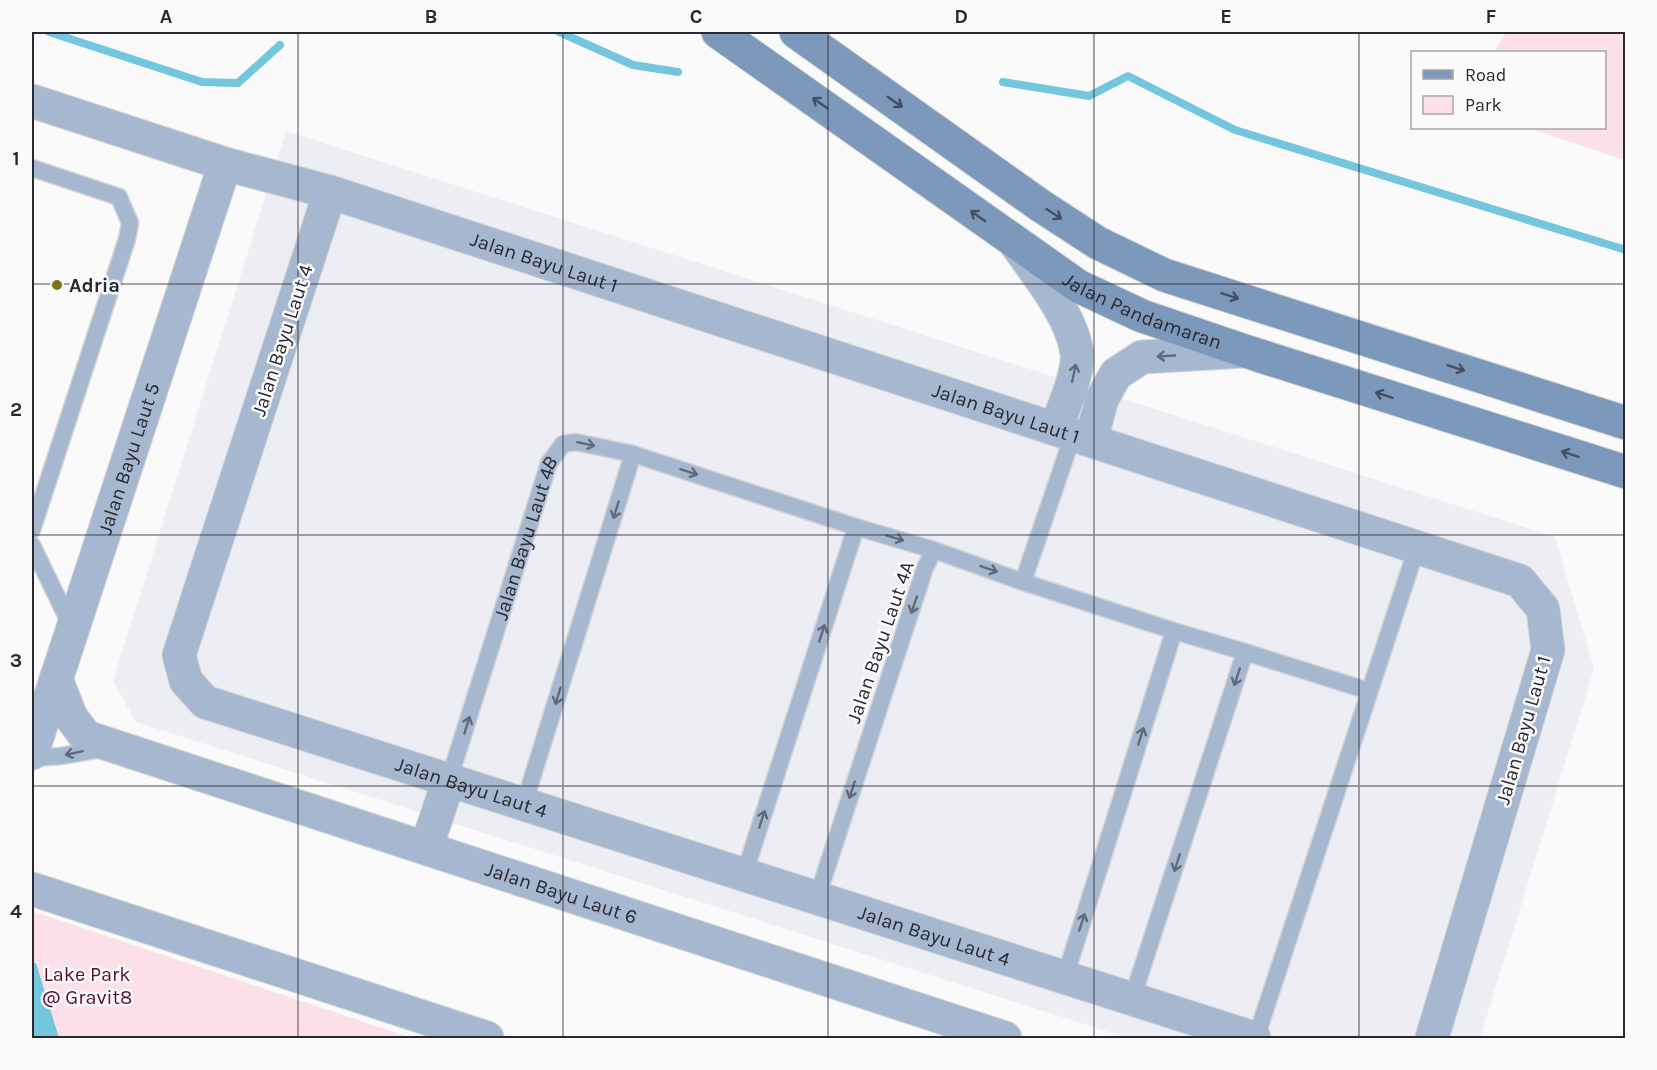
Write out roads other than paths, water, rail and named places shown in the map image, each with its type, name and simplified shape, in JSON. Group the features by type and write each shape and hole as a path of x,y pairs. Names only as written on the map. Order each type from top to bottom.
{"main road":[{"name":"Jalan Pandamaran","path":"718,32 1078,286 1142,316 1245,351 1626,472"},
{"name":"Jalan Pandamaran","path":"796,32 1051,212 1098,243 1164,275 1626,423"}],"street":[{"name":"Jalan Bayu Laut 1","path":"32,101 225,164 330,192 1520,581 1543,609 1548,650 1432,1038"},
{"name":"Jalan Bayu Laut 5","path":"32,755 225,164"},
{"name":"Jalan Bayu Laut 4","path":"330,192 179,655 186,681 204,702 1255,1038"},
{"path":"1014,242 1061,310 1077,354 1069,392 1073,435"},
{"path":"1073,435 1102,399 1116,374 1142,357 1245,351"},
{"name":"Jalan Bayu Laut 6","path":"56,679 71,717 86,737 1005,1038"},
{"name":"Jalan Bayu Laut 4B","path":"426,848 449,780"},
{"path":"32,889 488,1038"}],"lane":[{"path":"32,168 119,197 130,223 32,530"},
{"path":"1023,582 1073,435"},
{"name":"Jalan Bayu Laut 4B","path":"449,780 549,463 563,444 576,442 633,454 856,527"},
{"path":"524,804 633,454"},
{"path":"744,875 856,527"},
{"name":"Jalan Bayu Laut 4A","path":"816,898 925,568 934,550 856,527"},
{"path":"32,545 72,629"},
{"path":"1255,1038 1417,548"},
{"path":"934,550 1023,582 1369,692"},
{"path":"1065,977 1174,631"},
{"path":"1132,999 1245,652"},
{"name":"Jalan Bayu Laut 6","path":"32,755 61,756 116,747"}],"water":[{"path":"36,963 59,1038 32,1038 32,964"}],"waterway":[{"path":"49,32 202,82 238,83 280,45"},
{"path":"559,32 633,65 678,72"},
{"path":"1003,82 1089,96 1128,76 1235,130 1626,250"}],"place":[{"name":"Adria","path":"57,285"}],"park label":[{"name":"Lake Park @ Gravit8","path":"87,986"}]}
